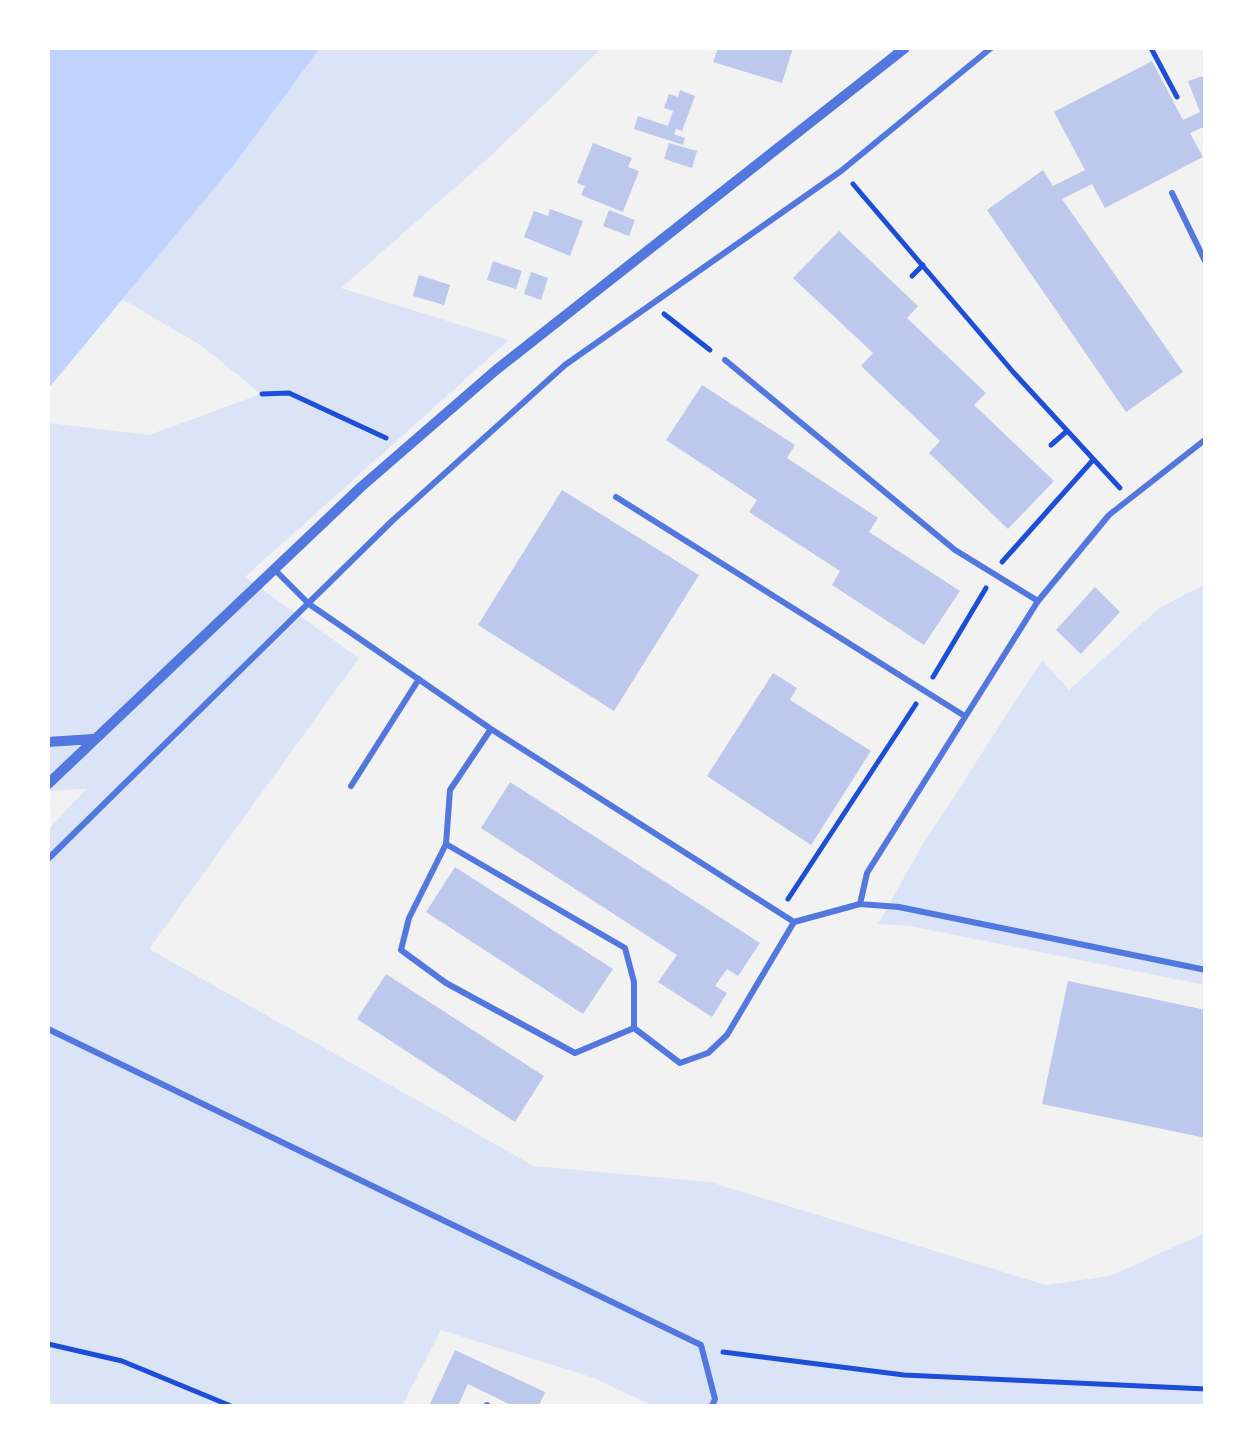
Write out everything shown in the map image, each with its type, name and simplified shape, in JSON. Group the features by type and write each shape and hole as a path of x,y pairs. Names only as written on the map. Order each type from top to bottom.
{"street":[{"path":"48,784 407,447 577,302 905,48"},
{"path":"48,742 94,740"}],"lane":[{"path":"48,859 392,520 564,365 842,171 992,48"},
{"path":"1172,193 1206,264"},
{"path":"725,360 955,550 1038,601"},
{"path":"860,904 867,873 1038,601 1079,547 1129,498 1206,439"},
{"path":"616,496 964,715"},
{"path":"274,570 309,604 491,730 794,922"},
{"path":"351,786 419,679"},
{"path":"491,730 450,790 446,844 409,918 401,950 446,983 575,1053 634,1028"},
{"path":"446,844 625,948 634,982 634,1028"},
{"path":"634,1028 680,1063 708,1053 727,1035 794,922 860,904 899,907 1206,970"},
{"path":"48,1028 701,1345 715,1399 712,1406"}],"path":[{"path":"1152,48 1177,96"},
{"path":"842,171 1129,498"},
{"path":"912,276 923,265"},
{"path":"667,318 694,339"},
{"path":"262,394 289,393 407,447"},
{"path":"1051,445 1067,431"},
{"path":"48,1344 122,1362 231,1406"},
{"path":"701,1345 736,1356 904,1375 1206,1389"}],"shaded area":[{"path":"320,48 602,48 492,155 341,288 509,340 245,577 359,658 149,949 534,1166 710,1182 1046,1285 1110,1276 1205,1233 1205,1406 653,1406 594,1378 441,1330 402,1406 48,1406 48,830 86,789 48,791 48,423 149,435 261,394 202,346 122,299 237,161"},
{"path":"1205,584 1205,985 910,926 878,924 920,849 1042,660 1069,690 1158,609"}],"water":[{"path":"48,48 320,48 237,161 48,389"}],"building":[{"path":"718,48 793,48 782,83 713,62"},
{"path":"1152,61 1183,120 1200,112 1188,81 1206,75 1206,126 1190,133 1203,157 1105,208 1092,184 1062,199 1183,372 1126,412 987,210 1043,170 1053,186 1085,170 1054,112"},
{"path":"680,90 695,96 682,131 676,129 674,134 685,138 683,145 634,129 638,116 668,126 673,111 664,108 669,94 678,97"},
{"path":"593,143 632,158 628,167 639,171 623,212 581,195 585,186 577,183"},
{"path":"669,143 697,151 692,168 664,159"},
{"path":"550,209 583,221 570,256 524,237 534,211 548,216"},
{"path":"609,210 635,220 629,236 603,226"},
{"path":"839,231 918,306 907,318 986,393 974,405 1054,481 1008,529 929,453 940,441 861,366 873,353 793,278"},
{"path":"493,261 522,271 516,289 487,280"},
{"path":"531,272 548,278 541,300 524,294"},
{"path":"419,275 450,285 444,305 413,296"},
{"path":"702,385 795,445 787,458 878,518 869,532 960,591 924,645 832,585 840,571 749,512 757,500 666,440"},
{"path":"562,490 699,575 614,711 478,625"},
{"path":"1095,587 1120,612 1081,654 1056,630"},
{"path":"773,673 797,688 790,700 871,751 811,845 707,776"},
{"path":"510,782 760,943 738,976 727,969 715,986 727,993 712,1017 658,982 677,955 481,828"},
{"path":"455,867 613,969 583,1014 426,912"},
{"path":"386,974 544,1076 515,1122 357,1019"},
{"path":"1068,981 1206,1010 1206,1138 1042,1104"},
{"path":"455,1350 545,1392 539,1406 513,1406 468,1384 458,1406 429,1406"}]}
